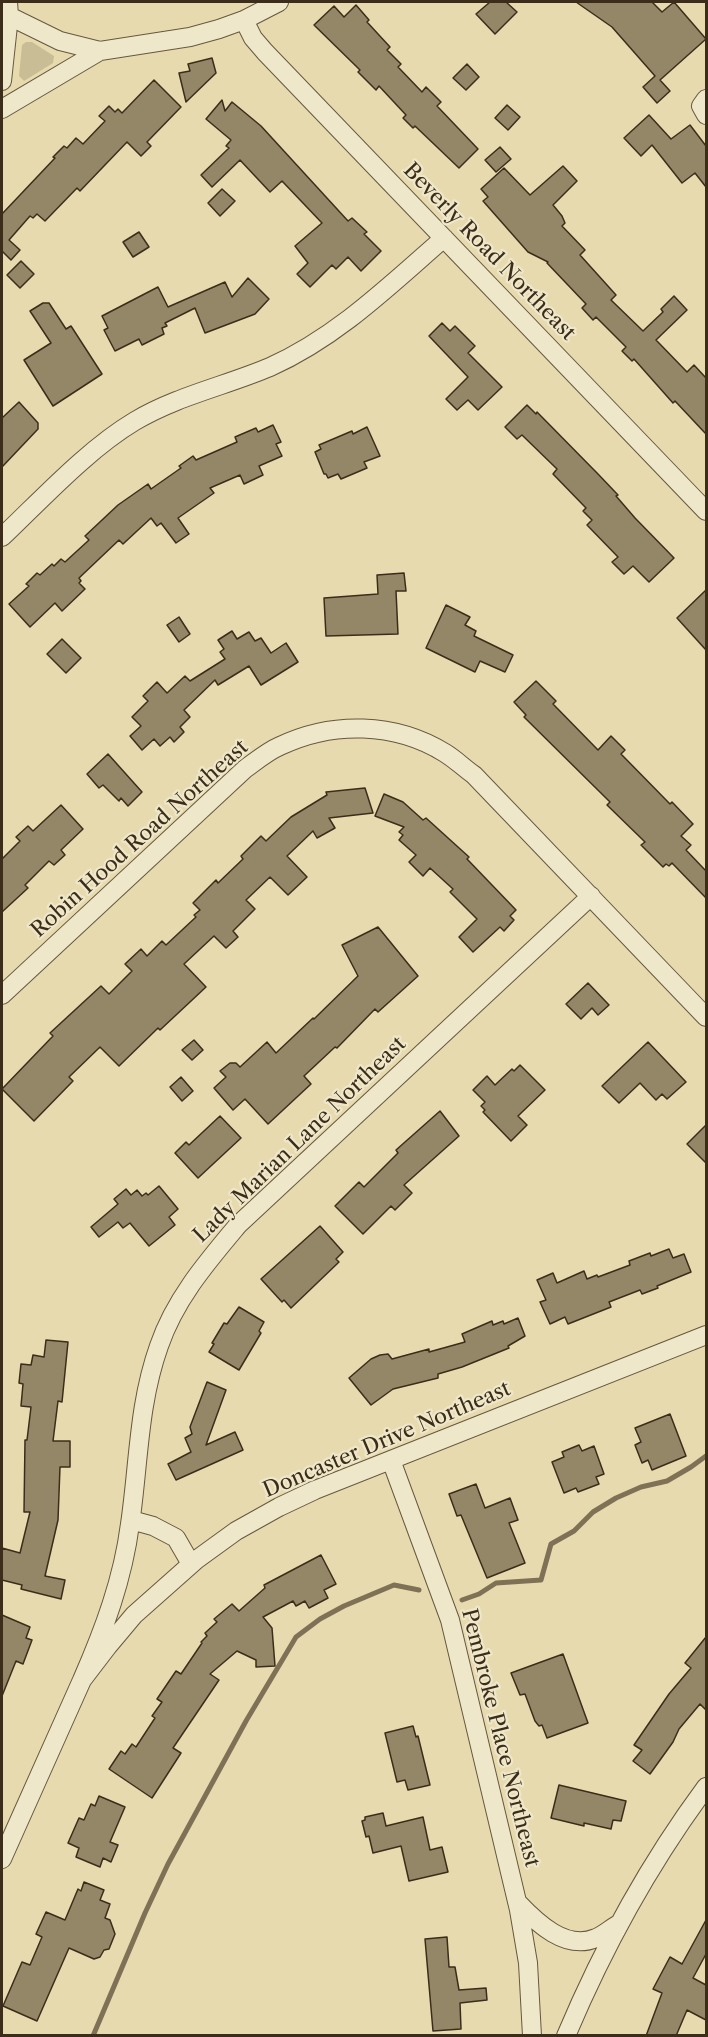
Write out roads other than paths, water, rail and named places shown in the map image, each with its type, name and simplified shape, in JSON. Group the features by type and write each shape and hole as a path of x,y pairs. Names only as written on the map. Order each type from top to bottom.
{"street":[{"path":"2,109 100,51 190,37 244,20 279,2"},
{"path":"2,81 9,9 60,41 100,51"},
{"name":"Beverly Road Northeast","path":"244,20 265,52 706,511"},
{"path":"706,99 701,106 706,115"},
{"path":"2,537 104,443 135,422 167,404 269,367 316,343 358,314 444,238"},
{"name":"Robin Hood Road Northeast","path":"2,995 245,769 279,746 317,732 349,728 381,729 412,737 444,752 474,775 706,1017"},
{"name":"Lady Marian Lane Northeast","path":"82,1680 112,1603 122,1566 131,1520 140,1422 149,1377 159,1344 171,1318 201,1268 238,1225 591,896"},
{"name":"Doncaster Drive Northeast","path":"2,1859 82,1680 134,1615 191,1564 236,1532 279,1507 706,1335"},
{"name":"Pembroke Place Northeast","path":"391,1460 450,1620 517,1902 528,1963 532,2036"},
{"path":"131,1520 153,1526 176,1538 191,1564"},
{"path":"566,2036 618,1924 654,1863 706,1787"},
{"path":"2,1822 28,1802"},
{"path":"517,1902 536,1922 556,1935 576,1942 596,1938 618,1924"}],"waterway":[{"path":"462,1600 479,1594 496,1583 541,1580 551,1544 574,1531 593,1512 641,1487 667,1481 706,1456"},
{"path":"93,2036 168,1864 246,1721 296,1637 320,1619 344,1606 394,1585 419,1590"}]}
